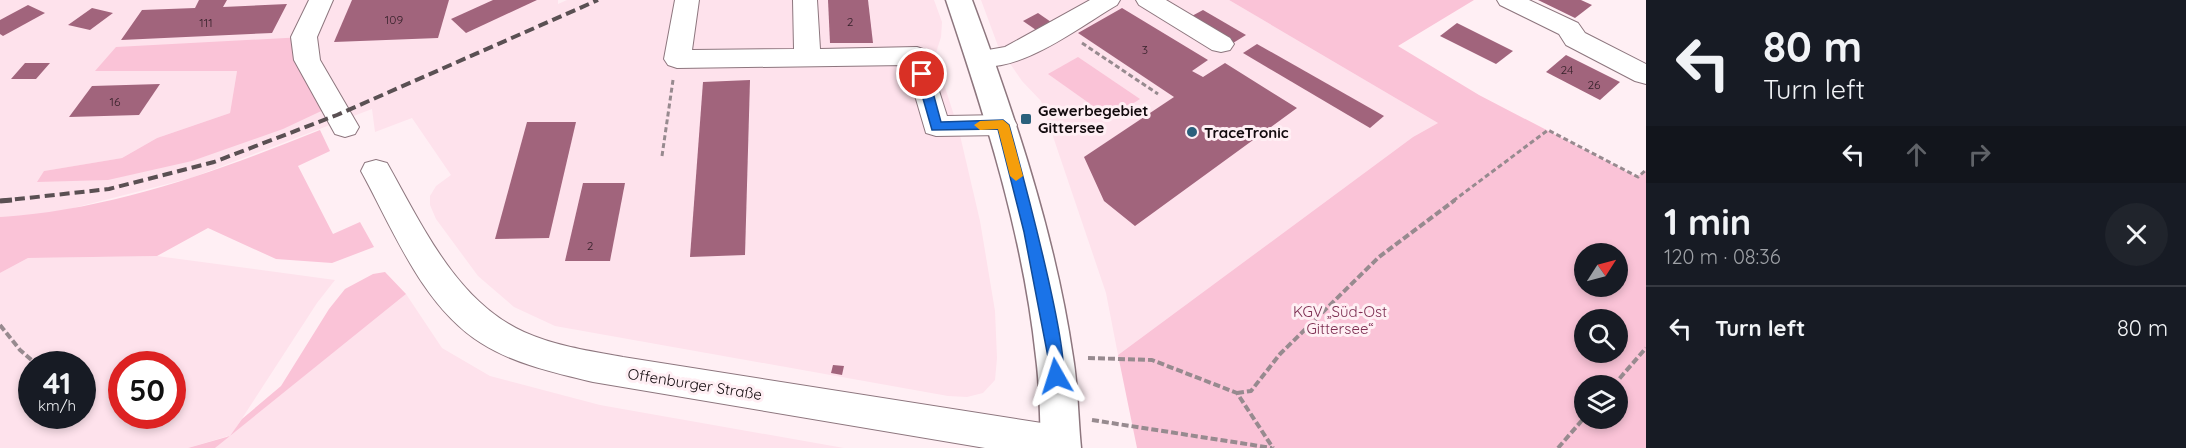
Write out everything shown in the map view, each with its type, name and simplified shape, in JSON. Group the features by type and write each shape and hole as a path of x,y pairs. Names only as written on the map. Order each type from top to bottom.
{"main road":[{"path":"959,0 1003,125 1031,232 1055,357 1060,435"}],"street":[{"path":"321,0 304,37 307,60 345,127"},
{"path":"687,0 677,59 917,56 936,126 1003,125"},
{"path":"805,0 807,56"},
{"path":"980,59 1011,55 1108,0"},
{"path":"1148,0 1221,44"},
{"path":"1509,0 1569,29 1575,39 1645,75"},
{"name":"Offenburger Straße","path":"376,171 453,297 466,312 492,333 519,346 601,368 1060,435"}],"path":[{"path":"1059,28 1158,94"},
{"path":"662,156 677,59"},
{"path":"1055,357 1152,360 1237,393 1251,390 1280,354 1379,256 1548,130 1638,177 1646,170"},
{"path":"0,325 21,351"},
{"path":"1623,375 1646,348"},
{"path":"1237,393 1272,448"},
{"path":"1558,448 1574,429"},
{"path":"1060,435 1272,448"}],"shaded area":[{"path":"0,0 558,0 558,4 567,0 934,0 942,22 941,37 935,56 959,131 980,221 995,311 997,358 995,380 983,393 967,397 948,396 555,326 514,307 478,276 436,219 430,205 430,196 436,186 451,175 412,118 375,132 372,109 191,178 50,214 0,217","holes":["307,60 192,161 44,171 122,158 157,138 230,113 237,71 96,71"]},
{"path":"981,0 1229,0 1438,123 1413,137 1118,355 1106,293 1041,101 1022,81 998,46"},
{"path":"157,256 335,280 317,303 232,434 406,294 442,348 490,376 600,405 844,448 215,448 228,436 188,448 0,448 0,273 28,258"}],"green space":[{"name":"KGV „Süd-Ost Gittersee“","path":"1229,0 1474,0 1398,46 1479,95 1637,177 1646,170 1646,448 1137,448 1118,355 1413,137 1438,123"},
{"path":"304,37 332,106 283,129 192,161 108,180 37,182 44,171 122,158 157,138 230,113 237,71 95,71 116,47"},
{"path":"1078,57 1140,99 1110,118 1048,74"},
{"path":"320,130 330,151 298,166 333,234 360,222 374,247 332,263 276,259 208,228 157,256 28,258 0,273 0,217 41,213 123,197 203,174"},
{"path":"385,272 406,294 230,436 242,419 281,386 329,309 345,289 373,274"},
{"path":"230,436 215,448 188,448"}],"building":[{"path":"199,0 227,0 223,7 287,4 272,33 121,40 142,10 195,8"},
{"path":"352,0 449,0 438,38 334,42"},
{"path":"493,0 537,0 466,33 451,19"},
{"path":"828,0 868,0 873,43 830,43"},
{"path":"1538,0 1581,0 1592,5 1575,18"},
{"path":"28,5 45,13 3,36 0,34 0,20"},
{"path":"92,8 113,13 90,30 68,25"},
{"name":"TraceTronic","path":"1122,8 1208,60 1192,71 1203,77 1225,63 1297,108 1135,226 1104,201 1084,157 1174,97 1078,33"},
{"path":"1203,10 1246,35 1233,43 1190,17"},
{"path":"1038,13 1051,22 1036,30 1023,21"},
{"path":"1457,23 1513,51 1496,64 1440,36"},
{"path":"1257,44 1384,116 1370,128 1243,53"},
{"path":"1566,55 1620,82 1600,100 1546,72"},
{"path":"25,63 50,63 36,79 11,79"},
{"path":"750,80 745,255 690,257 703,82"},
{"path":"160,84 139,115 69,117 92,86"},
{"path":"527,122 576,122 549,238 495,239"},
{"path":"583,183 625,183 610,261 565,261"},
{"path":"833,365 844,366 842,375 831,373"}],"railway":[{"path":"12,200 0,201 109,189 214,162 337,115 598,0"}],"slow traffic":[{"path":"980,125 1003,125 1016,176"}],"place":[{"name":"Gewerbegebiet Gittersee","path":"1026,119"},
{"name":"TraceTronic","path":"1192,132"}],"route":[{"path":"922,74 936,126 1003,125 1031,232 1055,357 1056,376"}]}
